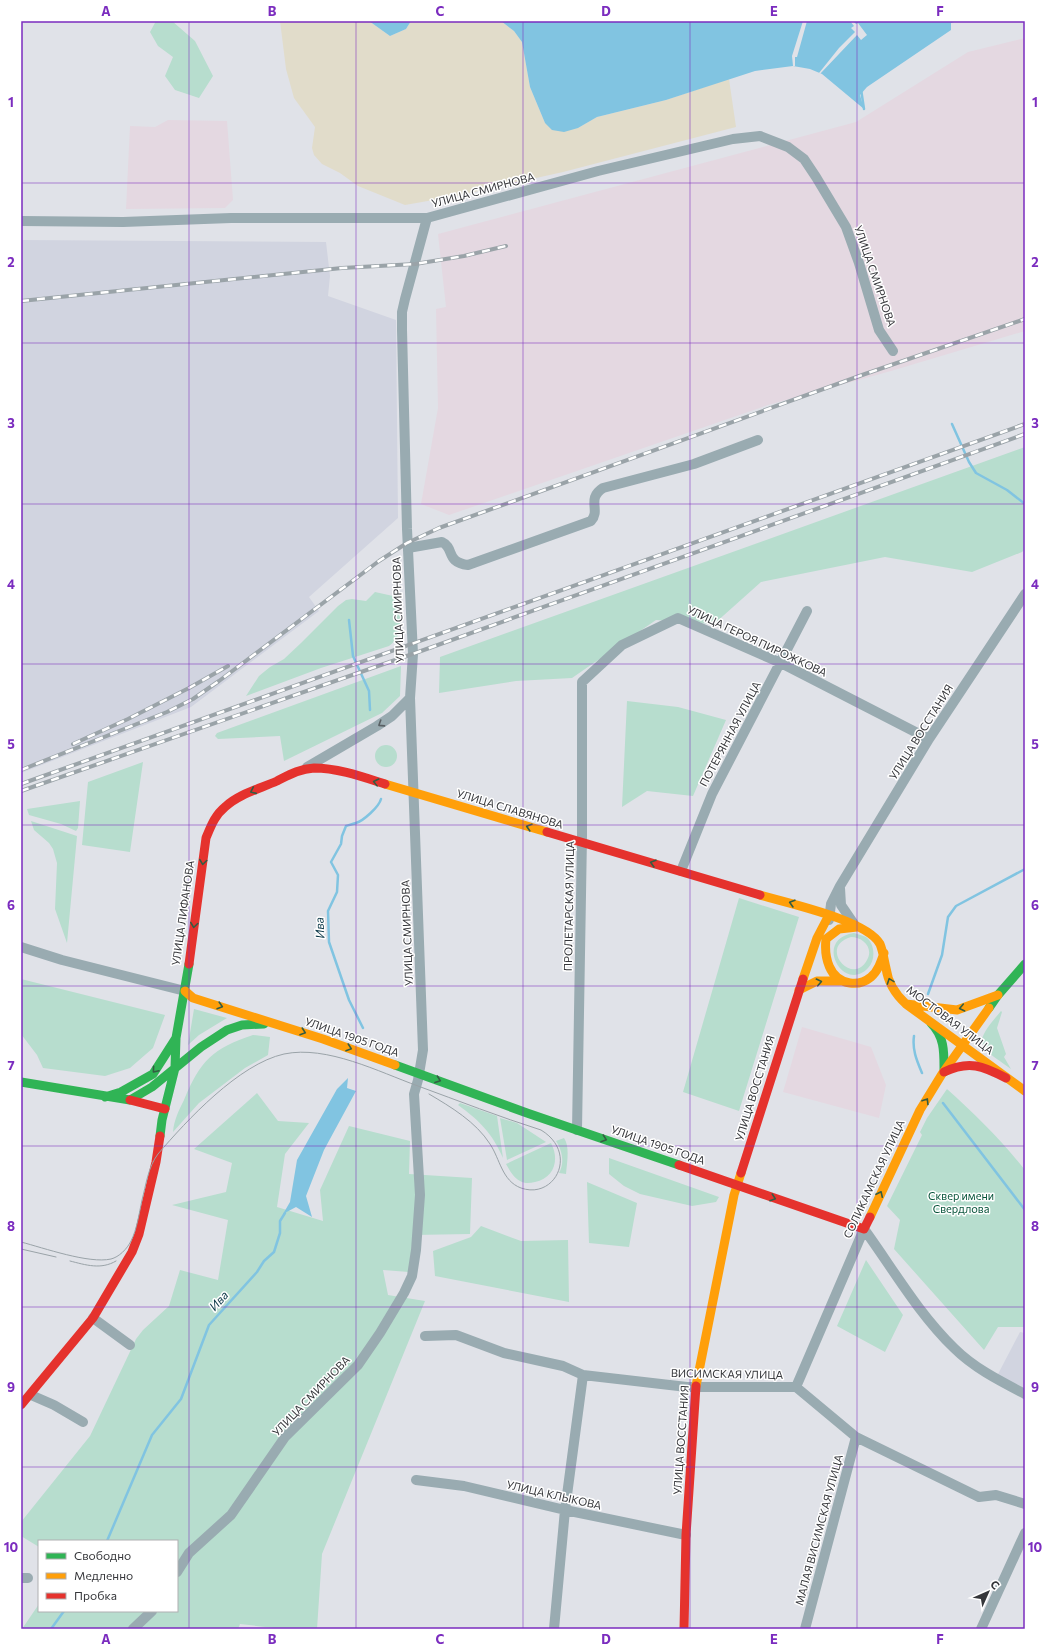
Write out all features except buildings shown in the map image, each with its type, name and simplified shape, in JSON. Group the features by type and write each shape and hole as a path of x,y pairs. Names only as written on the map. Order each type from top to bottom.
{"main road":[{"name":"УЛИЦА СЛАВЯНОВА","path":"206,838 214,819 231,800 304,769 322,769 341,772 414,792 829,915 856,927"},
{"name":"УЛИЦА ЛИФАНОВА","path":"176,1038 185,991 206,838"},
{"path":"805,972 818,938 829,915"},
{"path":"797,994 817,981 858,983 866,981 877,970 884,953 878,940 872,934 856,927 839,929 826,939 805,972"},
{"path":"826,939 824,951 829,968 841,981"},
{"name":"МОСТОВАЯ УЛИЦА","path":"884,953 888,980 906,1004 1006,1078 1025,1090"},
{"name":"СОЛИКАМСКАЯ УЛИЦА","path":"864,1229 917,1116 944,1072 998,994 1025,964"},
{"name":"УЛИЦА ВОССТАНИЯ","path":"684,1629 686,1535 696,1387 736,1185 805,972"},
{"name":"УЛИЦА 1905 ГОДА","path":"185,991 193,998 282,1025 577,1130 864,1229"},
{"name":"СОЛИКАМСКАЯ УЛИЦА","path":"906,1004 957,1010 974,1005 998,994"},
{"path":"931,1022 938,1028 943,1042 944,1072 951,1068 970,1064 985,1067 1006,1078"},
{"name":"УЛИЦА 1905 ГОДА","path":"130,1100 152,1087 201,1047 227,1030 242,1025 257,1023 282,1025"},
{"path":"21,1405 31,1395 92,1318 132,1252 139,1234 156,1162 165,1109 175,1068 176,1038"},
{"path":"105,1097 121,1092 153,1074 176,1038"},
{"path":"160,1138 177,1085 201,1047"},
{"path":"21,1082 130,1100 165,1109"}],"street":[{"name":"УЛИЦА СМИРНОВА","path":"178,1570 189,1553 231,1515 285,1437 358,1365 380,1333 404,1293 412,1276 418,1234 420,1194 414,1094 423,1050 410,698 413,654 408,548 402,312 427,218 598,171 733,139 760,136 788,148 804,159 816,176 846,228 859,263 879,330 893,351"},
{"path":"21,221 123,222 231,218 427,218"},
{"path":"408,548 442,542 446,544 452,558 456,562 468,565 591,521 595,514 593,500 595,495 603,488 694,464 758,440"},
{"name":"УЛИЦА ВОССТАНИЯ","path":"826,939 830,926 829,915 831,904 840,886 929,739 1025,594"},
{"name":"ПОТЕРЯННАЯ УЛИЦА","path":"681,871 712,794 807,611"},
{"name":"УЛИЦА ГЕРОЯ ПИРОЖКОВА","path":"582,682 622,645 678,618 781,663 929,739"},
{"name":"ПРОЛЕТАРСКАЯ УЛИЦА","path":"577,1130 582,682"},
{"path":"304,769 382,723 392,716 410,698"},
{"path":"840,886 841,905 856,927"},
{"name":"УЛИЦА 1905 ГОДА","path":"21,947 62,960 185,991"},
{"path":"864,1229 925,1317 954,1348 971,1363 1025,1394"},
{"name":"СОЛИКАМСКАЯ УЛИЦА","path":"796,1387 864,1229"},
{"path":"92,1318 130,1345"},
{"name":"ВИСИМСКАЯ УЛИЦА","path":"426,1336 456,1335 504,1352 563,1366 583,1375 696,1387 796,1387 856,1437 979,1497 996,1495 1025,1504"},
{"path":"554,1629 565,1510 583,1375"},
{"path":"31,1395 54,1405 83,1422"},
{"name":"МАЛАЯ ВИСИМСКАЯ УЛИЦА","path":"805,1629 856,1437"},
{"name":"УЛИЦА КЛЫКОВА","path":"416,1480 464,1486 565,1510 686,1535"},
{"path":"981,1629 1025,1533"},
{"path":"133,1629 151,1612"}],"shaded area":[{"path":"1025,38 1025,331 891,371 768,405 449,515 421,504 438,408 436,309 446,307 438,234 856,122 968,52"},
{"path":"168,120 227,121 233,200 225,208 126,209 130,126 155,127"},
{"path":"21,240 326,242 330,276 328,296 396,320 398,518 309,597 319,611 191,707 21,773"},
{"path":"802,1027 871,1047 886,1085 879,1118 783,1092"},
{"path":"1020,1332 1025,1333 1025,1389 997,1376"}],"green space":[{"path":"156,21 172,21 195,41 213,76 199,98 175,90 165,76 173,57 158,46 150,32"},
{"path":"1025,447 1025,549 1022,552 972,572 885,557 761,582 714,624 656,620 572,678 516,681 439,693 440,657"},
{"path":"375,592 393,596 399,602 400,626 394,642 389,646 321,668 246,696 259,676 270,667 284,659 338,606 346,600 352,599 366,601"},
{"path":"401,666 400,696 382,713 284,761 280,736 218,739 215,736 217,733"},
{"path":"627,701 678,707 726,720 693,796 647,791 622,807"},
{"path":"386,745 394,748 397,756 394,764 386,767 378,764 375,756 378,748"},
{"path":"143,762 130,852 82,845 88,782"},
{"path":"80,801 78,828 76,831 61,824 29,815 27,809"},
{"path":"31,821 77,836 67,943 55,909 57,863 53,849 49,843 34,830"},
{"path":"739,898 799,917 739,1111 683,1092"},
{"path":"854,933 866,937 873,948 871,965 859,974 850,974 842,970 836,962 834,954 835,945 842,937","holes":["851,937 855,937 866,944 868,947 869,956 861,967 854,969 847,967 841,962 837,956 837,949 841,942"]},
{"path":"21,979 165,1015 153,1048 130,1068 105,1076 43,1068 37,1055 21,1034"},
{"path":"194,1009 227,1018 199,1035 188,1045"},
{"path":"1001,1011 1002,1012 997,1028 1006,1054 1004,1057 1011,1069 991,1055 982,1044 982,1038 986,1031"},
{"path":"253,1035 270,1037 268,1055 245,1068 199,1103 173,1132 174,1123 179,1111 196,1075 202,1066 218,1051 228,1045"},
{"name":"Сквер имени Свердлова","path":"947,1089 988,1128 1025,1170 1025,1327 998,1327 984,1350 894,1249 900,1220 887,1206 922,1135 920,1132 927,1118"},
{"path":"257,1093 278,1121 309,1123 285,1154 277,1207 323,1221 320,1190 349,1126 410,1141 409,1174 472,1178 470,1234 413,1235 409,1272 383,1270 388,1295 425,1301 322,1554 317,1629 283,1629 240,1624 238,1629 22,1629 38,1605 38,1612 178,1612 178,1540 38,1540 38,1546 21,1536 21,1522 90,1436 136,1339 143,1330 169,1306 180,1270 218,1280 228,1220 172,1205 226,1192 232,1163 194,1149"},
{"path":"460,1103 497,1116 503,1158 490,1134 479,1122 458,1105"},
{"path":"500,1118 517,1123 546,1142 507,1160"},
{"path":"564,1138 568,1150 566,1174 559,1173 562,1165 562,1157 560,1148 556,1141"},
{"path":"551,1143 555,1156 554,1167 547,1177 542,1180 524,1183 514,1176 506,1164"},
{"path":"609,1158 719,1197 716,1202 692,1206 640,1194 624,1186 609,1174"},
{"path":"587,1182 637,1203 629,1247 589,1243"},
{"path":"481,1226 521,1241 568,1240 569,1302 435,1276 433,1251 471,1237"},
{"path":"866,1260 903,1315 885,1352 837,1326"}],"sand":[{"path":"280,21 369,21 390,36 406,29 411,21 501,21 514,31 522,42 530,87 545,123 578,128 597,117 666,100 729,79 736,127 563,172 456,196 405,205 358,186 340,173 322,164 314,155 312,148 315,127 294,98 286,69"}],"water":[{"path":"369,21 411,21 406,29 390,36"},
{"path":"501,21 957,21 951,23 951,30 867,87 860,95 864,109 822,74 810,69 793,66 755,71 666,100 597,117 578,128 564,132 552,130 545,123 530,87 522,42 514,31"},
{"path":"348,1078 347,1088 356,1091 324,1150 306,1196 312,1217 296,1207 283,1214 290,1202 297,1160 337,1089"}],"pier":[{"path":"803,21 807,21 797,57 795,57 795,66 793,66 792,56"},
{"path":"850,21 853,21 856,24 858,23 867,35 861,40 857,35 820,74 819,73 839,48 855,32 851,28 854,26"}],"waterway":[{"path":"861,89 864,109"},
{"path":"952,424 969,462 976,473 1007,490 1025,504"},
{"name":"Ива","path":"349,620 353,656 369,691 370,710"},
{"name":"Ива","path":"363,1028 349,1000 329,942 328,911 337,892 338,875 331,862 341,844 346,826 359,822 366,817 374,810 381,799"},
{"path":"928,994 942,955 948,917 956,906 1025,869"},
{"path":"914,1036 914,1051 922,1073"},
{"path":"943,1103 1025,1210"},
{"name":"Ива","path":"107,1540 152,1435 181,1399 209,1325 257,1272 264,1261 274,1252 280,1233 280,1221 285,1213"},
{"name":"Ива","path":"51,1629 63,1612"}],"tram line":[{"path":"21,1242 66,1255 91,1259 111,1259 120,1255 127,1247 133,1236 138,1221 148,1176 158,1154 199,1110 232,1081 249,1069 284,1054 301,1052 318,1053 352,1061 510,1120 541,1130 552,1140 559,1150 560,1162 558,1172 552,1181 544,1187 533,1190 521,1188 515,1185 505,1175 490,1144 478,1129 454,1110 429,1094"},
{"path":"21,1249 56,1257"},
{"path":"70,1261 93,1266 110,1264 116,1261"}],"railway":[{"path":"21,301 342,268 415,264 464,256 506,246"},
{"path":"21,770 167,712 193,699 379,561 407,543 439,528 865,374 1025,319"},
{"path":"21,784 1025,424"},
{"path":"21,791 421,651 1025,434"},
{"path":"73,744 128,719 228,666"}],"traffic: fast":[{"path":"105,1097 121,1092 153,1074 176,1038 189,964"},
{"path":"989,1008 998,995 1025,964"},
{"path":"931,1023 936,1028 943,1046 944,1072"},
{"path":"21,1082 130,1100 152,1087 201,1047 227,1030 242,1025 264,1024"},
{"path":"160,1136 162,1120 175,1068 176,1038"},
{"path":"395,1065 527,1113 679,1165"}],"traffic: slow":[{"path":"385,784 547,832"},
{"path":"760,895 843,920 860,927 872,935 880,944 890,983 895,992 906,1004 957,1010 998,995"},
{"path":"803,979 817,938 829,915"},
{"path":"857,927 839,929 826,939 826,953 829,967 837,977 850,983 858,983 866,980 876,972 884,953"},
{"path":"799,990 817,981 841,981"},
{"path":"185,991 193,998 323,1039 395,1065"},
{"path":"906,1004 1025,1091"},
{"path":"870,1217 920,1110 942,1074 989,1008"},
{"path":"696,1386 734,1195 741,1173"}],"traffic: jam":[{"path":"189,964 206,838 214,821 222,810 231,802 243,795 294,773 314,768 341,771 385,784"},
{"path":"547,832 760,895"},
{"path":"741,1173 803,979"},
{"path":"944,1072 953,1068 969,1065 990,1070 1006,1078"},
{"path":"130,1100 165,1109"},
{"path":"21,1405 93,1318 132,1252 139,1234 156,1162 160,1136"},
{"path":"679,1165 864,1229 870,1217"},
{"path":"684,1629 686,1535 696,1386"}]}
